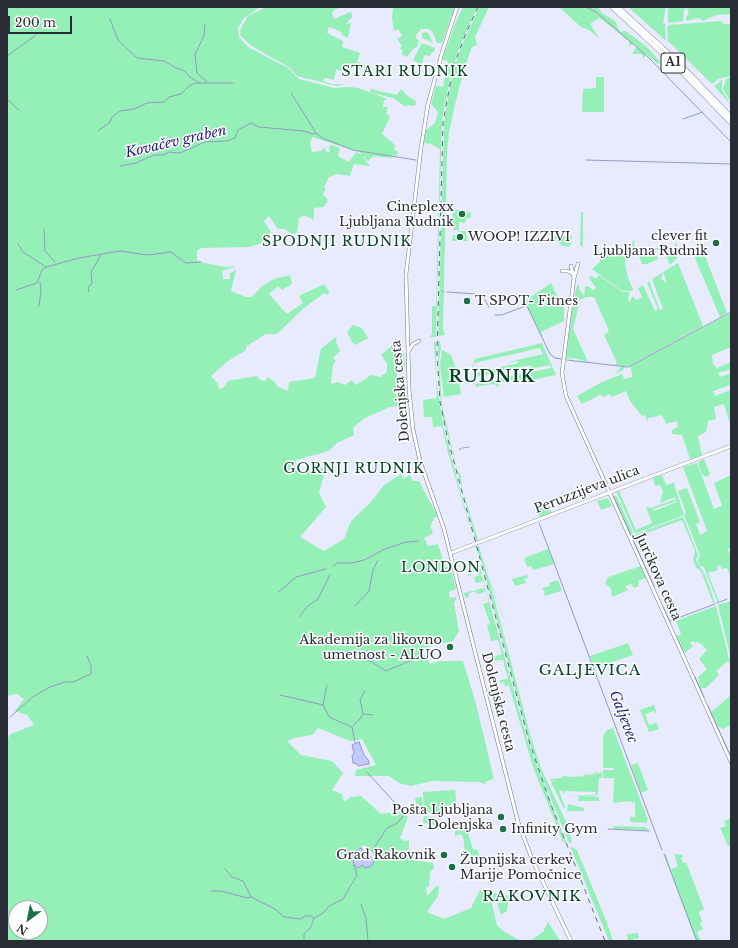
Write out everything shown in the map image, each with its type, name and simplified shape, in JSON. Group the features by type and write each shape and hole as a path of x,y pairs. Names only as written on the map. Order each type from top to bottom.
{"highway":[{"name":"A1","path":"612,7 676,66 731,123"},
{"name":"A1","path":"618,7 679,63 731,117"}],"main road":[{"name":"Dolenjska cesta","path":"459,7 436,71 421,148 406,274 409,394 417,450 435,500 451,553 518,822 532,859 572,941"},
{"name":"Jurčkova cesta","path":"576,265 563,370 568,400 731,762"},
{"name":"Jurčkova cesta","path":"571,266 574,275"},
{"path":"562,271 569,271 574,275"},
{"path":"408,353 413,344 419,340"},
{"name":"Peruzzijeva ulica","path":"451,553 731,446"}],"green space":[{"path":"7,7 260,7 244,18 238,28 239,37 248,47 288,68 299,79 334,88 358,88 388,99 384,100 383,107 388,107 386,113 390,117 382,134 395,145 394,149 398,152 397,156 392,155 391,158 373,156 368,161 362,155 370,166 354,164 350,176 337,174 329,177 324,187 326,189 323,194 328,200 324,207 314,208 314,220 304,215 299,218 297,233 292,234 285,229 278,229 269,216 264,221 271,232 269,238 265,242 250,247 201,248 197,251 197,260 201,262 224,267 237,266 222,271 223,279 230,279 230,273 236,270 231,291 246,297 252,297 261,287 274,279 290,275 292,284 282,290 278,286 269,294 287,314 303,303 299,296 324,284 329,291 328,295 324,293 303,309 277,334 266,334 247,346 245,351 228,361 211,376 218,384 219,389 223,388 228,381 257,376 260,380 265,381 267,377 275,382 278,387 288,391 289,382 315,378 321,349 337,336 336,342 340,351 333,358 336,361 333,365 331,384 338,382 345,385 352,380 356,385 371,375 380,377 387,372 387,363 381,355 394,344 395,355 404,353 405,367 398,366 396,383 401,384 400,394 407,400 399,406 390,407 363,419 353,428 354,435 337,443 329,451 296,460 295,465 303,471 323,468 324,475 319,493 326,507 300,537 324,551 344,539 351,521 370,503 384,485 401,474 403,479 410,475 413,481 419,481 438,517 435,517 430,526 433,533 424,538 428,546 438,544 445,567 448,567 450,573 452,573 456,589 449,592 449,595 450,598 457,597 454,603 459,631 453,641 428,647 423,653 430,664 439,661 463,661 476,704 494,779 487,781 485,784 479,782 432,781 411,786 399,783 389,776 355,776 356,770 376,765 362,739 350,741 318,728 312,735 294,738 287,741 301,755 332,761 343,773 332,790 342,794 344,802 351,797 361,796 381,814 404,811 408,817 400,838 404,841 409,840 409,859 433,863 434,868 430,872 429,886 426,888 427,896 436,886 439,887 438,896 427,912 444,919 471,908 480,890 509,896 507,911 501,915 496,899 491,900 497,925 503,931 521,941 7,941 7,739 11,734 34,725 27,715 15,711 24,699 17,694 7,696","holes":["312,137 359,152 362,155 356,152 349,162 338,156 340,148 332,145 329,146 330,153 325,151 326,146 321,151 312,152 310,144","364,845 375,855 373,864 369,867 363,865 357,866 353,863 353,857 356,850"]},
{"path":"266,7 340,7 332,12 334,19 350,12 353,16 346,24 351,23 348,38 341,34 342,32 329,27 327,33 343,41 342,47 360,53 357,62 365,65 364,70 341,65 347,70 347,73 336,69 334,80 324,78 323,81 332,84 346,84 337,86 297,76 290,68 250,45 240,35 241,28 248,16"},
{"path":"393,7 455,7 442,43 437,43 433,33 429,29 421,29 415,37 419,41 417,47 413,49 407,57 401,54 403,51 400,48 402,46 397,39 402,36 398,29 394,31 392,18"},
{"path":"463,7 477,7 457,54 442,120 436,337 430,337 432,334 432,306 436,306 440,149 424,143 426,130 435,123 438,112 431,104 436,86 443,87 448,61 442,60"},
{"path":"479,7 489,7 475,37 477,45 472,47 466,64 449,132 447,154 443,329 445,335 439,336 439,334 438,337 444,123 452,75 461,48"},
{"path":"559,7 598,7 602,13 615,21 620,32 625,31 633,36 649,49 660,62 658,64 646,54 643,59 642,54 632,54 637,46 634,44 629,46 629,41 601,19 599,18 590,24 599,38 589,30 581,27"},
{"path":"628,7 666,7 663,23 665,24 666,40 665,40"},
{"path":"668,7 731,7 731,14 716,15 703,21 699,18 686,21 686,17 689,14 687,8 684,9 683,21 668,23"},
{"path":"721,21 723,24 731,24 731,76 718,79 712,84 668,41 667,28 669,25"},
{"path":"426,32 429,34 433,43 422,38 422,33"},
{"path":"422,43 435,48 434,52 432,52 430,56 424,55 422,65 413,60"},
{"path":"596,77 604,77 604,112 582,112 583,89 596,88"},
{"path":"731,77 731,102 723,89 726,79"},
{"path":"722,80 722,90 731,105 714,86"},
{"path":"371,89 397,95 401,89 409,97 416,101 415,106 408,105 406,107 393,98 370,92"},
{"path":"453,209 471,213 471,218 466,218 465,223 459,222 459,230 454,230 452,226"},
{"path":"581,212 583,212 583,248 580,245"},
{"path":"573,229 571,244 569,247 562,246 551,236 558,236 557,241 560,236 572,236"},
{"name":"WOOP! IZZIVI","path":"459,231 466,231 467,241 452,241 453,235 458,235"},
{"path":"634,238 635,248 674,248 676,241 677,248 673,250 636,249 633,248 632,244"},
{"path":"610,252 630,254 625,262 627,275 633,290 622,291 592,269 600,262 600,253"},
{"path":"634,253 656,253 658,259 647,264 642,264 640,258"},
{"path":"665,254 677,255 677,258 670,265"},
{"path":"694,256 705,256 727,313 720,317"},
{"path":"678,263 703,326 628,366 625,366 623,370 615,374 622,366 615,365 617,363 604,335 609,331 594,297 587,297 576,301 578,308 573,329 588,362 573,358 566,359 573,302 577,285 579,284 579,289 584,296 585,287 588,286 593,290 596,288 589,278 591,276 596,279 599,275 622,292 630,292 628,299 629,302 633,296 636,300 642,297 638,288 643,285 655,311 658,309 647,283 649,281 660,310 663,309 652,279 662,273 663,275 661,279 667,283 663,272"},
{"path":"551,283 559,300 564,304 564,321 541,332 543,336 541,335 526,305 526,300"},
{"path":"731,313 731,347 712,355 713,364 717,368 731,362 731,369 718,373 720,377 731,373 731,385 713,391 715,396 731,390 731,427 724,404 714,407 716,419 708,421 706,432 698,436 702,455 690,459 682,435 672,434 672,430 678,427 677,421 666,424 662,415 649,418 647,421 645,415 642,416 630,401 626,391 612,397 609,394 604,397 600,395 582,404 577,396 600,383 622,374 624,379 633,377 630,366"},
{"path":"353,325 362,328 368,338 355,345 347,332"},
{"path":"438,341 440,341 441,349 439,361 442,405 457,469 461,476 462,488 478,540 476,542 443,417 439,386"},
{"path":"434,342 436,342 436,379 443,426 473,537 448,453 442,426 433,427 432,417 424,417 423,400 437,398"},
{"path":"542,343 556,375 523,382 522,380 515,379 498,383 499,386 496,387 496,385 491,384 476,387 475,384 551,368 550,365 509,373 531,367 531,365 475,377 475,381 472,367 475,359","holes":["540,348 543,354 505,363 518,361 518,363 476,373 473,369 474,363"]},
{"path":"442,350 451,355 457,372 461,394 444,397 440,365"},
{"path":"704,459 710,474 707,477 702,475 698,462"},
{"path":"697,463 714,509 722,506 714,483 731,475 731,547 728,549 731,558 731,579 727,568 722,569 720,565 717,566 718,570 708,573 719,602 718,604 704,567 699,565 698,560 700,555 684,515 686,513 678,491 687,488 700,522 696,524 700,535 707,531 683,467"},
{"path":"662,475 666,485 676,482 674,484 684,515 637,533 634,532 617,493 614,493 619,491 636,530 652,523 646,507 651,508 676,499 675,497 660,503 663,492 660,485 655,486 653,478","holes":["677,501 654,511 653,509"]},
{"path":"614,495 617,497 634,535 682,517 698,555 696,560 704,573 702,574 700,570 696,568 693,560 695,551 682,520 633,538 613,497"},
{"path":"608,498 612,506 601,510 597,501 589,503"},
{"path":"551,499 554,505 549,507 552,513 540,517 534,507"},
{"path":"475,545 478,552 477,547 479,546 488,576 510,634 490,583 531,738 541,768 568,826 572,842 569,843 529,741 481,560 475,546 465,550"},
{"path":"548,549 554,564 533,570 532,566 527,567 524,558"},
{"path":"479,564 482,574 478,575 476,571 470,573 471,576 469,577 467,572 480,569"},
{"path":"641,566 646,578 638,581 639,586 634,588 631,584 625,586 628,590 612,597 611,589 605,583 608,577"},
{"path":"702,574 705,574 715,603 714,605"},
{"path":"481,575 483,579 483,577 527,739 566,843 563,842 533,767 508,682 508,686 505,686 504,682 500,683 500,680 508,679 503,660 491,661 490,658 502,654 498,640 491,641 487,625 490,624 483,604 489,602 483,581 476,583 474,577"},
{"path":"527,575 528,578 524,579 526,583 515,586 512,579"},
{"path":"558,580 562,591 544,596 545,593 542,588 550,586 549,583"},
{"path":"484,588 485,591 482,593 477,594 476,591 469,593 469,597 465,598 464,593"},
{"path":"731,601 731,659 718,605"},
{"path":"716,606 731,667 728,661 716,671 719,675 706,688 700,688 698,677 707,669 699,659 707,650 701,644 693,641 690,643 693,646 685,653 677,636 681,634 676,621"},
{"path":"628,643 633,655 595,668 590,656"},
{"path":"731,695 731,725 723,729 718,726 711,712"},
{"path":"654,705 657,714 654,711 645,714 649,725 657,723 659,729 649,732 640,710"},
{"path":"613,728 648,820 646,823 630,822 630,817 635,817 635,799 634,804 631,801 613,803 614,778 603,778 603,770 614,770 614,768 603,768 603,736 607,730"},
{"path":"638,763 648,790 641,793 631,765"},
{"path":"595,771 597,773 583,778 602,772 602,778 599,778 598,794 594,796 567,795 595,795 596,792 564,791 564,795 562,790 559,791 565,807 564,809 551,782 558,780 551,781 550,779 562,778 562,776 580,777 595,773"},
{"path":"455,790 457,811 424,813 423,792"},
{"path":"579,796 599,797 599,801 578,801"},
{"path":"422,797 423,812 417,812 415,798"},
{"path":"568,804 584,808 584,811 567,811"},
{"path":"424,816 437,818 436,825 423,823"},
{"path":"731,818 731,845 728,846 720,828 726,826 724,821"},
{"path":"465,826 467,829 473,849 478,850 479,856 464,858 463,851 465,851 463,837 460,834 455,836 455,828"},
{"path":"614,826 645,827 649,830 613,829"},
{"path":"570,846 577,850 608,925 605,927 608,926 613,941 609,941"},
{"path":"664,854 666,854 671,869 678,867 674,854 682,855 683,857 681,858 683,863 686,862 704,909 699,912 702,921 700,923 703,929 697,932 701,941 696,941"},
{"path":"548,922 560,941 530,941 543,932"},
{"path":"638,933 639,938 635,939 634,937 633,941 628,941 627,934"}],"water":[{"path":"359,742 364,755 369,761 369,764 358,766 357,764 353,763 352,756 354,753 352,745"},
{"path":"361,848 374,860 373,864 369,867 365,868 363,865 358,868 353,863 354,852"}],"waterway":[{"path":"586,7 596,12 648,57 731,142"},
{"path":"110,19 118,40 137,58 164,61 183,70 191,78 200,83"},
{"path":"205,24 204,36 195,54 197,73 207,82"},
{"path":"7,56 36,35"},
{"path":"98,131 110,122 112,117 120,111 134,109 147,103 164,102 169,97 181,94 190,85 197,83 233,83"},
{"path":"291,93 316,133"},
{"path":"7,99 19,110"},
{"path":"683,119 703,112"},
{"name":"Kovačev graben","path":"120,166 136,163 154,155 163,155 169,152 180,153 205,142 227,141 235,138 238,130 251,123 259,127 304,131 313,134 316,133 322,138 353,150 416,160"},
{"path":"586,160 731,164"},
{"path":"44,229 45,251 55,262"},
{"path":"18,244 23,252 46,267"},
{"path":"16,290 37,283 42,270 46,267 79,258 120,251 148,255 171,252 186,263 201,262"},
{"path":"89,292 88,287 92,284 91,272 101,255"},
{"path":"38,307 41,290 40,282"},
{"path":"447,292 476,294 484,298 489,307"},
{"path":"495,315 502,315 525,306"},
{"path":"527,306 550,354 555,358 562,359"},
{"path":"567,360 628,367 731,312"},
{"path":"463,448 469,447"},
{"path":"613,496 654,586"},
{"name":"Galjevec","path":"539,523 662,850"},
{"path":"333,566 337,563 352,563 364,560 385,549 406,542 418,541"},
{"path":"355,606 369,591 373,570 378,560"},
{"path":"279,592 296,577 326,569"},
{"path":"299,617 308,606 318,599 330,575"},
{"path":"720,602 727,599"},
{"path":"670,621 715,604"},
{"path":"663,607 670,622"},
{"path":"676,636 683,651"},
{"path":"363,659 370,661 386,671 424,655"},
{"path":"10,717 34,696 50,687 65,682 73,682 91,674 91,666 87,656"},
{"path":"695,677 704,697"},
{"path":"323,705 327,685"},
{"path":"353,726 363,714 360,699 365,691"},
{"path":"280,695 323,705 329,717 352,727 355,743"},
{"path":"708,706 731,757"},
{"path":"364,714 373,715"},
{"path":"367,772 405,814"},
{"path":"372,851 387,828 396,824 405,814"},
{"path":"608,829 649,831"},
{"name":"Galjevec","path":"664,854 697,941"},
{"path":"225,869 232,877 243,881 251,897 275,909 284,917 301,919 305,916 311,916 314,918 323,913 329,906 343,899 357,875 354,865"},
{"path":"211,891 221,891 247,898 251,897"},
{"path":"361,904 366,918 368,941"},
{"path":"304,941 304,934 311,927 314,918"}],"railway":[{"path":"478,7 466,33 453,68 443,123 437,353 440,402 447,436 529,741 550,802 605,941"}],"place":[{"name":"Cineplexx Ljubljana Rudnik","path":"462,214"},
{"name":"WOOP! IZZIVI","path":"460,237"},
{"name":"clever fit Ljubljana Rudnik","path":"716,243"},
{"name":"T SPOT- Fitnes","path":"467,301"},
{"name":"Akademija za likovno umetnost - ALUO","path":"450,647"},
{"name":"Pošta Ljubljana - Dolenjska","path":"501,817"},
{"name":"Infinity Gym","path":"503,829"},
{"name":"Grad Rakovnik","path":"444,855"},
{"name":"Župnijska cerkev Marije Pomočnice","path":"452,867"}],"district":[{"name":"STARI RUDNIK","path":"405,72"},
{"name":"SPODNJI RUDNIK","path":"337,242"},
{"name":"RUDNIK","path":"492,377"},
{"name":"GORNJI RUDNIK","path":"354,469"},
{"name":"LONDON","path":"441,568"},
{"name":"GALJEVICA","path":"590,671"},
{"name":"RAKOVNIK","path":"532,897"}]}
